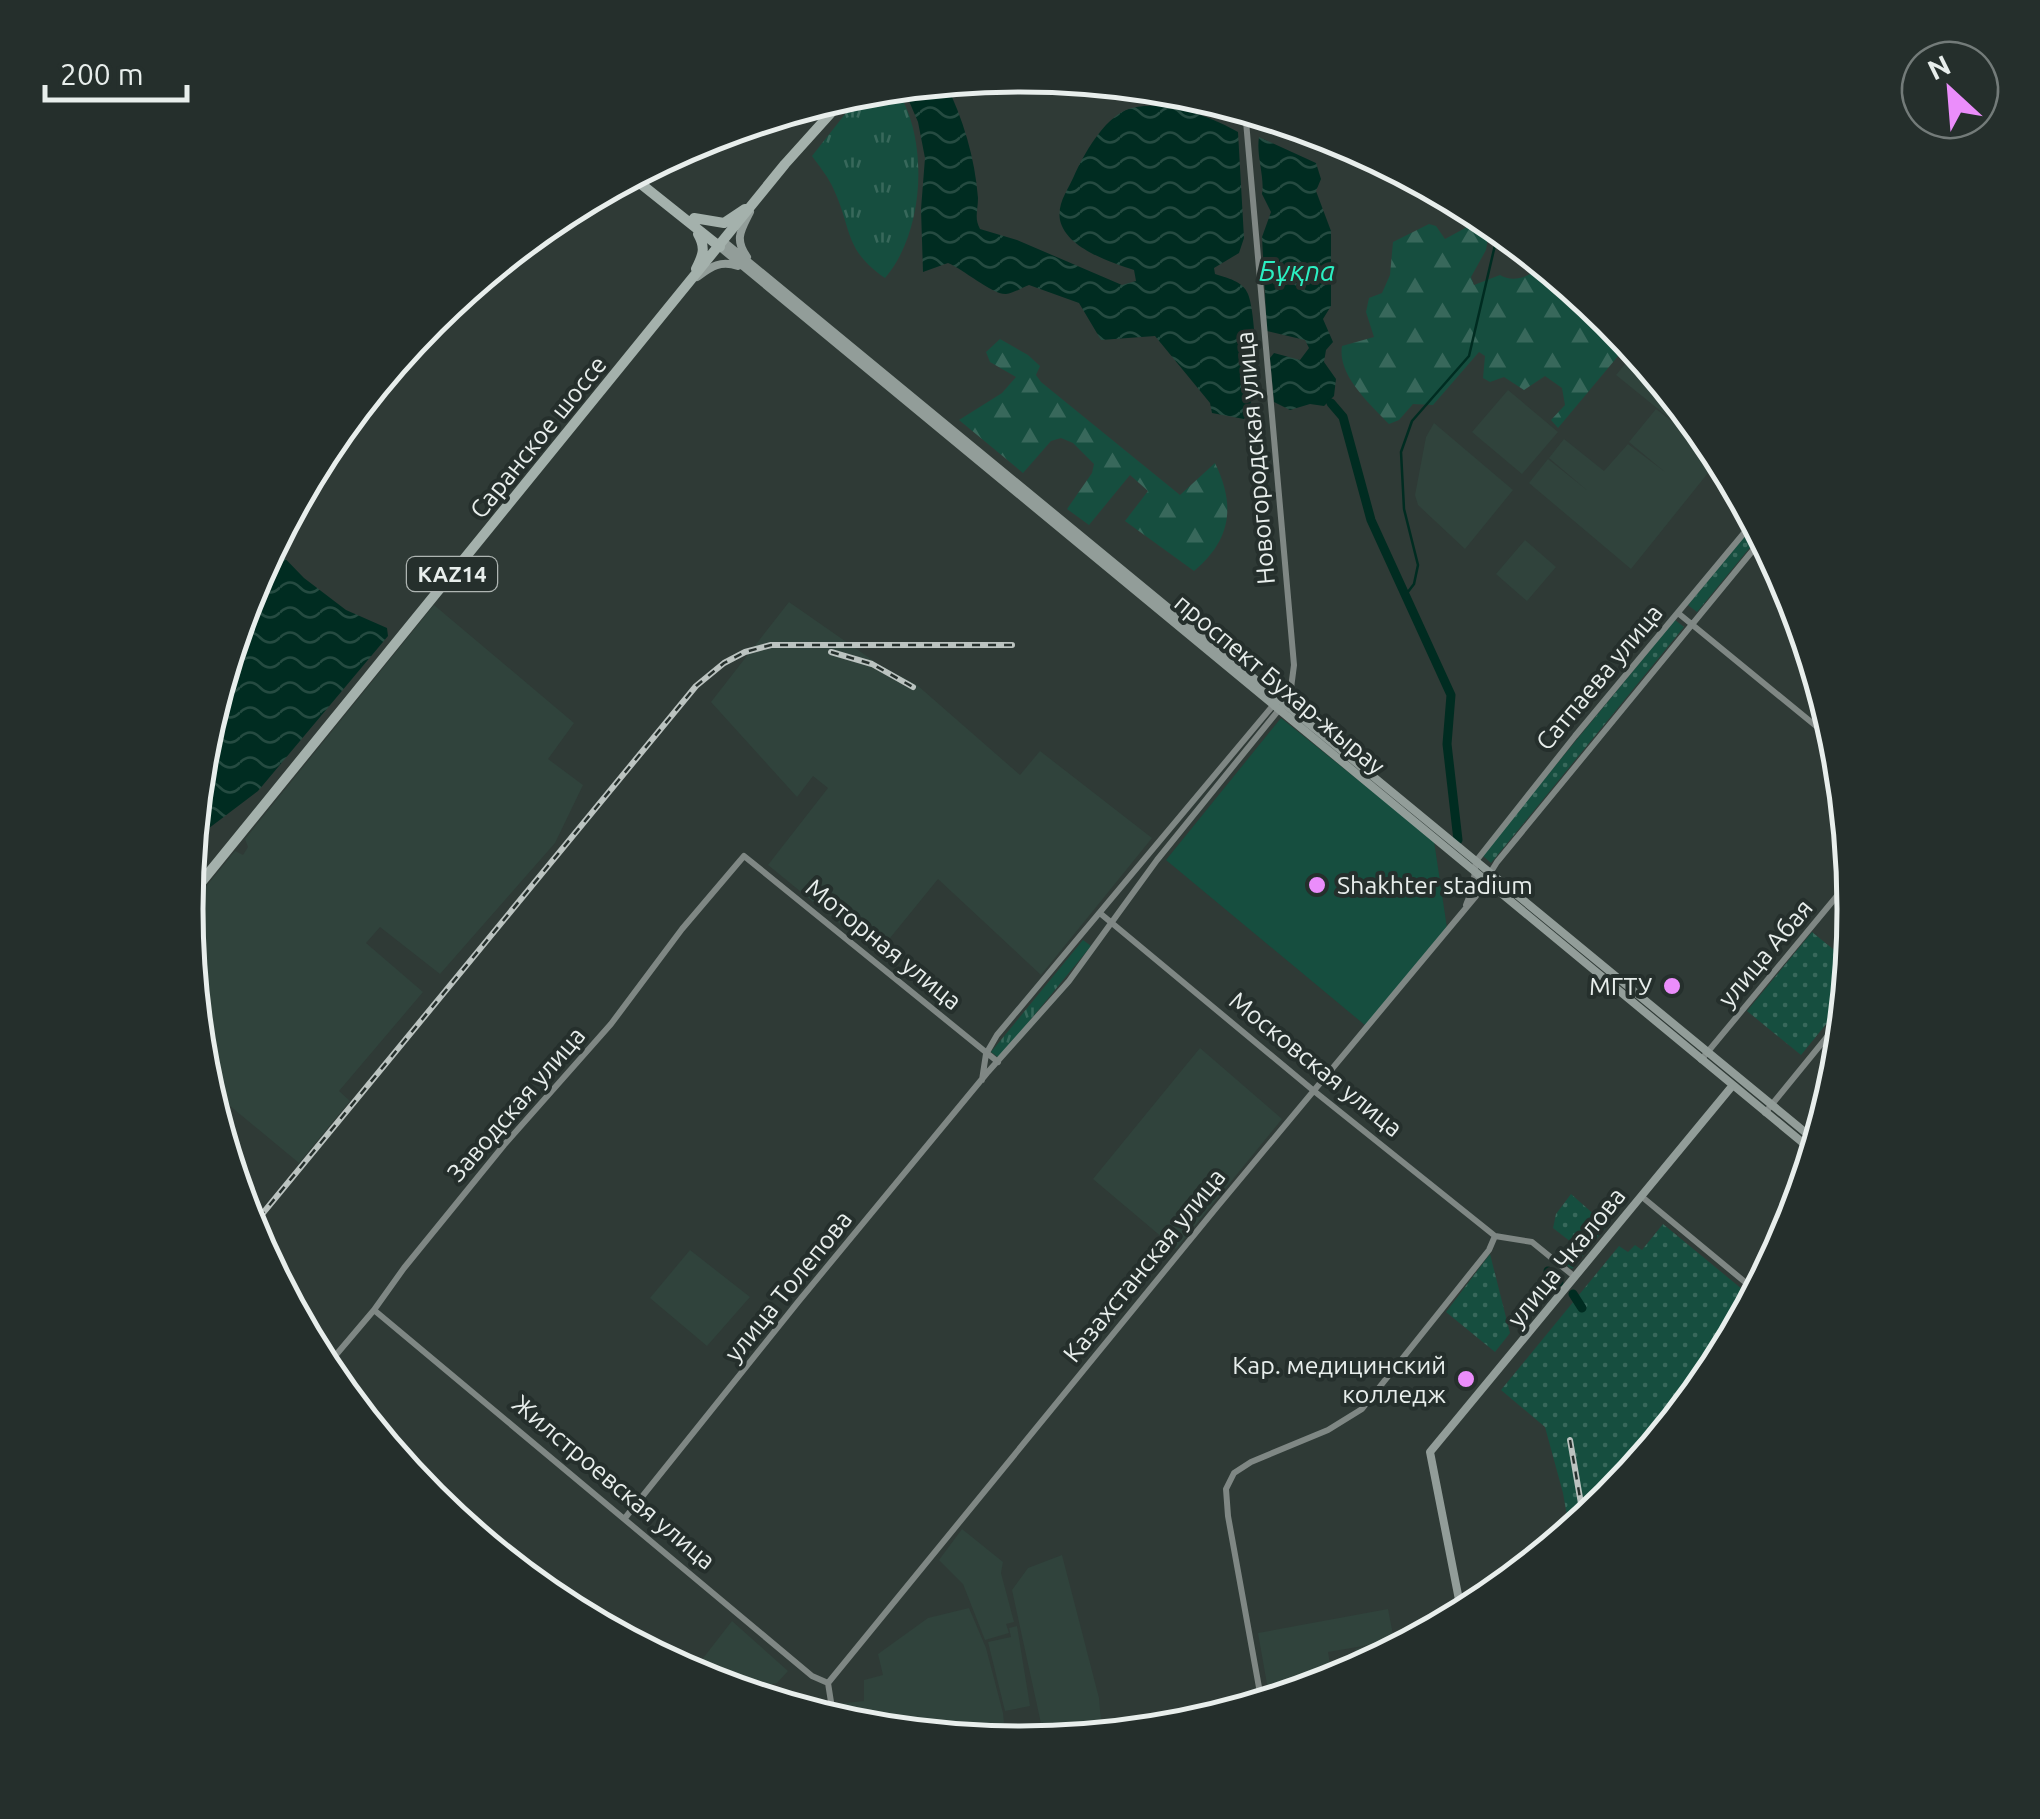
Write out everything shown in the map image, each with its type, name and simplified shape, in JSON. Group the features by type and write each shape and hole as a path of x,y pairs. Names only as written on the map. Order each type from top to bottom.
{"highway":[{"name":"Саранское шоссе","path":"204,879 689,282 830,115"},
{"path":"646,184 722,245"},
{"path":"693,222 724,223 758,199"},
{"path":"689,282 704,244 693,222"}],"main road":[{"path":"749,267 738,235 758,199"},
{"name":"проспект Бухар-жырау","path":"722,245 1474,865 1806,1132"},
{"path":"689,282 716,264 749,267"},
{"name":"проспект Бухар-жырау","path":"1490,878 1803,1143"},
{"name":"улица Чкалова","path":"1459,1598 1430,1452 1740,1078"}],"street":[{"name":"Новогородская улица","path":"1246,125 1294,665 1292,689 1280,705"},
{"name":"Сатпаева улица","path":"1474,865 1745,532"},
{"name":"Сатпаева улица","path":"1490,878 1496,862 1754,549"},
{"path":"1678,614 1815,725"},
{"path":"982,1080 986,1054 997,1036 1280,705"},
{"name":"улица Толепова","path":"625,1518 798,1302 1068,981 1157,860 1280,705"},
{"name":"Заводская улица","path":"336,1355 563,1076 612,1024 688,922 744,856"},
{"name":"Моторная улица","path":"744,856 998,1062"},
{"path":"1463,911 1473,887 1474,865"},
{"name":"Казахстанская улица","path":"828,1683 1490,878"},
{"name":"улица Абая","path":"1701,1060 1837,898"},
{"name":"Московская улица","path":"1101,914 1495,1236"},
{"path":"1765,1112 1826,1038"},
{"path":"1641,1196 1746,1283"},
{"path":"1260,1690 1228,1516 1229,1480 1240,1468 1353,1416 1403,1361 1489,1250 1495,1236 1532,1242 1575,1278"},
{"name":"Жилстроевская улица","path":"374,1310 812,1676 828,1683"},
{"path":"828,1683 831,1704"}],"shaded area":[{"path":"1626,363 1676,424 1616,375"},
{"path":"1508,390 1558,432 1522,474 1472,432"},
{"path":"1656,409 1678,426 1709,472 1631,569 1529,483 1548,459 1588,491 1549,458 1564,439 1604,471 1628,444 1665,472 1629,442"},
{"path":"1434,423 1513,490 1465,549 1418,505 1415,495 1426,437"},
{"path":"1525,540 1556,567 1527,601 1496,574"},
{"path":"789,602 878,664 917,685 1020,775 1040,751 1152,838 1041,975 938,879 877,954 768,865 828,788 813,776 797,797 711,702"},
{"path":"434,605 574,723 548,759 583,785 555,843 440,974 380,927 366,943 423,992 339,1091 350,1101 299,1163 227,1103 210,1016 204,889 235,851 243,855 248,847 245,839"},
{"path":"1200,1048 1282,1119 1176,1249 1093,1179"},
{"path":"690,1250 750,1297 707,1346 650,1298"},
{"path":"962,1529 1003,1562 1001,1573 1014,1622 1006,1624 1009,1633 985,1640 963,1584 939,1560"},
{"path":"1062,1555 1099,1698 1101,1722 1041,1726 1012,1590 1028,1568"},
{"path":"969,1608 986,1648 1004,1723 967,1725 913,1720 836,1705 864,1701 864,1680 883,1675 878,1654 928,1618"},
{"path":"1388,1609 1393,1636 1356,1653 1355,1649 1369,1645 1328,1652 1330,1665 1268,1688 1258,1633"},
{"path":"732,1621 788,1671 777,1683 766,1686 701,1661"},
{"path":"1017,1626 1030,1706 1005,1711 988,1642 1011,1637 1009,1628"}],"green space":[{"path":"902,101 914,131 918,184 908,236 885,278 856,248 832,186 812,156 847,111"},
{"path":"1429,224 1436,226 1445,239 1468,226 1474,230 1488,240 1471,277 1474,285 1500,275 1511,279 1532,273 1619,355 1558,428 1551,420 1565,405 1562,388 1545,376 1524,390 1504,377 1490,382 1483,378 1485,356 1479,352 1433,405 1413,404 1399,420 1389,424 1350,378 1342,346 1374,337 1366,312 1369,298 1382,293 1390,275 1393,242"},
{"path":"1000,339 1028,355 1040,366 1036,375 1041,382 1180,495 1215,463 1226,494 1226,522 1216,547 1194,571 1125,521 1148,491 1130,475 1089,525 1067,509 1094,464 1073,443 1061,438 1051,441 1023,473 959,420 1002,393 1016,377 990,362 986,352"},
{"path":"1746,535 1752,545 1697,612 1688,605"},
{"path":"1675,620 1684,627 1491,863 1482,855"},
{"name":"Shakhter stadium","path":"1281,718 1434,841 1447,928 1366,1026 1166,860"},
{"path":"1812,932 1835,951 1829,1020 1801,1055 1747,1011"},
{"path":"1083,940 1091,946 999,1058 991,1052"},
{"path":"1571,1194 1607,1226 1572,1269 1566,1265 1574,1252 1571,1242 1553,1228 1556,1214"},
{"path":"1663,1224 1743,1290 1668,1407 1567,1516 1545,1427 1501,1390 1619,1246 1628,1252 1635,1245 1642,1250"},
{"path":"1490,1254 1510,1333 1495,1352 1446,1312"}],"water":[{"path":"951,96 971,153 980,229 1017,240 1122,285 1136,281 1134,270 1080,246 1060,220 1064,197 1095,138 1126,110 1153,106 1199,115 1238,132 1244,238 1239,253 1214,268 1215,274 1242,286 1251,305 1254,378 1244,419 1212,413 1210,403 1155,336 1101,340 1079,303 1029,285 1000,293 948,263 923,272 921,209 925,158 918,122 908,100"},
{"name":"Бұқпа","path":"1259,137 1316,163 1321,179 1316,191 1331,231 1331,306 1323,319 1333,342 1326,350 1324,362 1336,379 1334,396 1324,406 1310,404 1290,410 1274,402 1270,358 1274,353 1300,360 1309,348 1305,340 1267,331 1262,237 1271,212 1262,194"},
{"path":"283,557 346,610 387,628 388,636 258,791 208,829 231,698 246,647"}],"waterway":[{"path":"1404,597 1414,584 1418,565 1404,509 1401,452 1412,421 1469,356 1495,245"},
{"name":"Бұқпа","path":"1331,403 1343,417 1371,520 1451,695 1447,744 1458,840"},
{"path":"1548,1271 1559,1282"},
{"path":"1573,1294 1582,1308"}],"railway":[{"path":"262,1214 696,686 724,663 771,645 1012,645"},
{"path":"831,652 872,664 913,687"},
{"path":"1570,1440 1581,1503"}],"place":[{"name":"Shakhter stadium","path":"1317,885"},
{"name":"МГТУ","path":"1672,986"},
{"name":"Кар. медицинский колледж","path":"1466,1379"}]}
